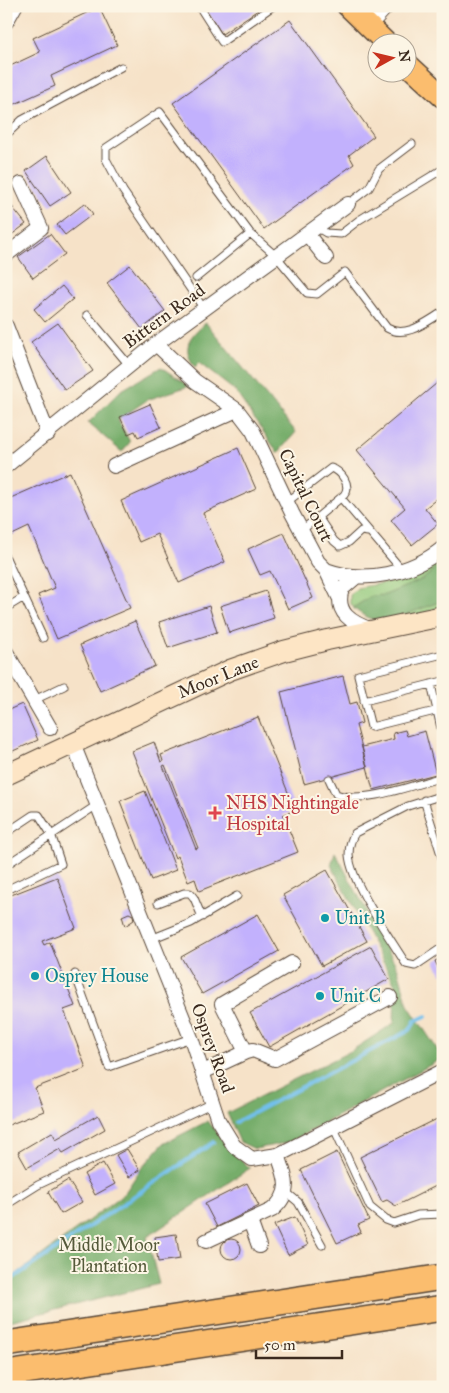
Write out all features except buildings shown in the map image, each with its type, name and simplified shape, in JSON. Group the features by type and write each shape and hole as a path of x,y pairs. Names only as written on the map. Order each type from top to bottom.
{"highway":[{"path":"6,1344 443,1278"},
{"path":"6,1374 443,1308"}],"main road":[{"path":"348,6 374,32"},
{"path":"416,72 443,97"},
{"name":"Moor Lane","path":"6,775 230,670 284,651 372,630 443,616"}],"street":[{"path":"6,22 15,6"},
{"path":"368,27 387,6"},
{"path":"6,255 41,228 21,184"},
{"name":"Bittern Road","path":"6,466 48,434 156,344 348,204"},
{"path":"312,231 326,258"},
{"path":"6,326 48,434"},
{"name":"Capital Court","path":"156,344 195,382 237,410 253,431 301,531 318,562 326,570 339,597 340,607 345,616 360,626 372,630"},
{"path":"114,466 237,410"},
{"path":"326,570 356,577 402,570 430,559 443,548"},
{"path":"339,597 342,589 356,577"},
{"path":"6,652 32,701 50,728"},
{"name":"Osprey Road","path":"73,744 190,1038 227,1138 242,1153 252,1159 278,1155 443,1071"},
{"path":"246,1052 222,1004 292,963"},
{"path":"203,1072 253,1050 275,1059 390,997"},
{"path":"206,1242 250,1222 280,1204 286,1192 285,1175 278,1155"},
{"path":"250,1222 259,1246"}],"lane":[{"path":"199,6 222,42 272,6"},
{"path":"6,135 22,120 121,67"},
{"path":"204,310 123,191 106,160 106,148 160,112 250,234 276,256 303,289 312,295 317,294 345,272 387,328 394,332 414,329 443,312"},
{"path":"348,204 369,188 379,169 412,144"},
{"path":"312,231 341,234 359,220 443,169"},
{"path":"196,278 250,234"},
{"path":"87,315 129,365"},
{"path":"287,502 331,468 337,470 346,482 347,491 341,498 301,531"},
{"path":"341,498 402,570"},
{"path":"318,517 336,544 340,546 349,542 361,532 368,532"},
{"path":"6,558 43,638"},
{"path":"6,608 24,597"},
{"path":"439,710 371,727 358,675 443,654"},
{"path":"364,701 443,681"},
{"path":"431,684 439,710 443,737"},
{"path":"32,701 64,686"},
{"path":"329,779 336,794 345,798 369,796 443,777"},
{"path":"443,795 408,806 355,833 351,840 349,856 360,885 406,964 415,966 443,947"},
{"path":"424,800 443,861"},
{"path":"6,865 51,834 97,806"},
{"path":"6,833 33,815 39,815 51,834 61,864 6,890"},
{"path":"158,903 184,893 190,893 202,917"},
{"path":"151,939 202,917 238,896"},
{"path":"76,974 109,1067 190,1038"},
{"path":"6,1205 38,1185 213,1103"},
{"path":"333,1126 370,1207 375,1212 394,1223 418,1215 443,1214"},
{"path":"286,1192 298,1202 322,1245"}],"green space":[{"path":"206,323 296,432 278,453 235,391 199,363 195,367 191,360 188,348 191,337"},
{"path":"161,367 189,386 147,400 118,420 130,442 122,452 88,423 120,391"},
{"path":"440,559 443,559 443,607 407,617 381,620 359,612 350,603 350,595 357,588 405,579 419,574"},
{"path":"440,559 443,559 443,601 402,616 378,620 364,616 353,608 371,596 385,595 421,580 431,573"},
{"path":"335,852 398,969 408,1005 443,1058 290,1142 255,1149 240,1142 227,1113 351,1051 394,1023 395,984 331,865"},
{"name":"Middle Moor Plantation","path":"208,1121 229,1149 250,1168 147,1237 159,1284 6,1322 6,1282 124,1194 140,1170 163,1144"}],"waterway":[{"path":"236,1122 410,1030 415,1021 426,1016"},
{"path":"6,1283 214,1142"}],"place":[{"name":"NHS Nightingale Hospital","path":"215,813"},
{"name":"Unit B","path":"325,918"},
{"name":"Osprey House","path":"35,976"},
{"name":"Unit C","path":"320,996"}]}
